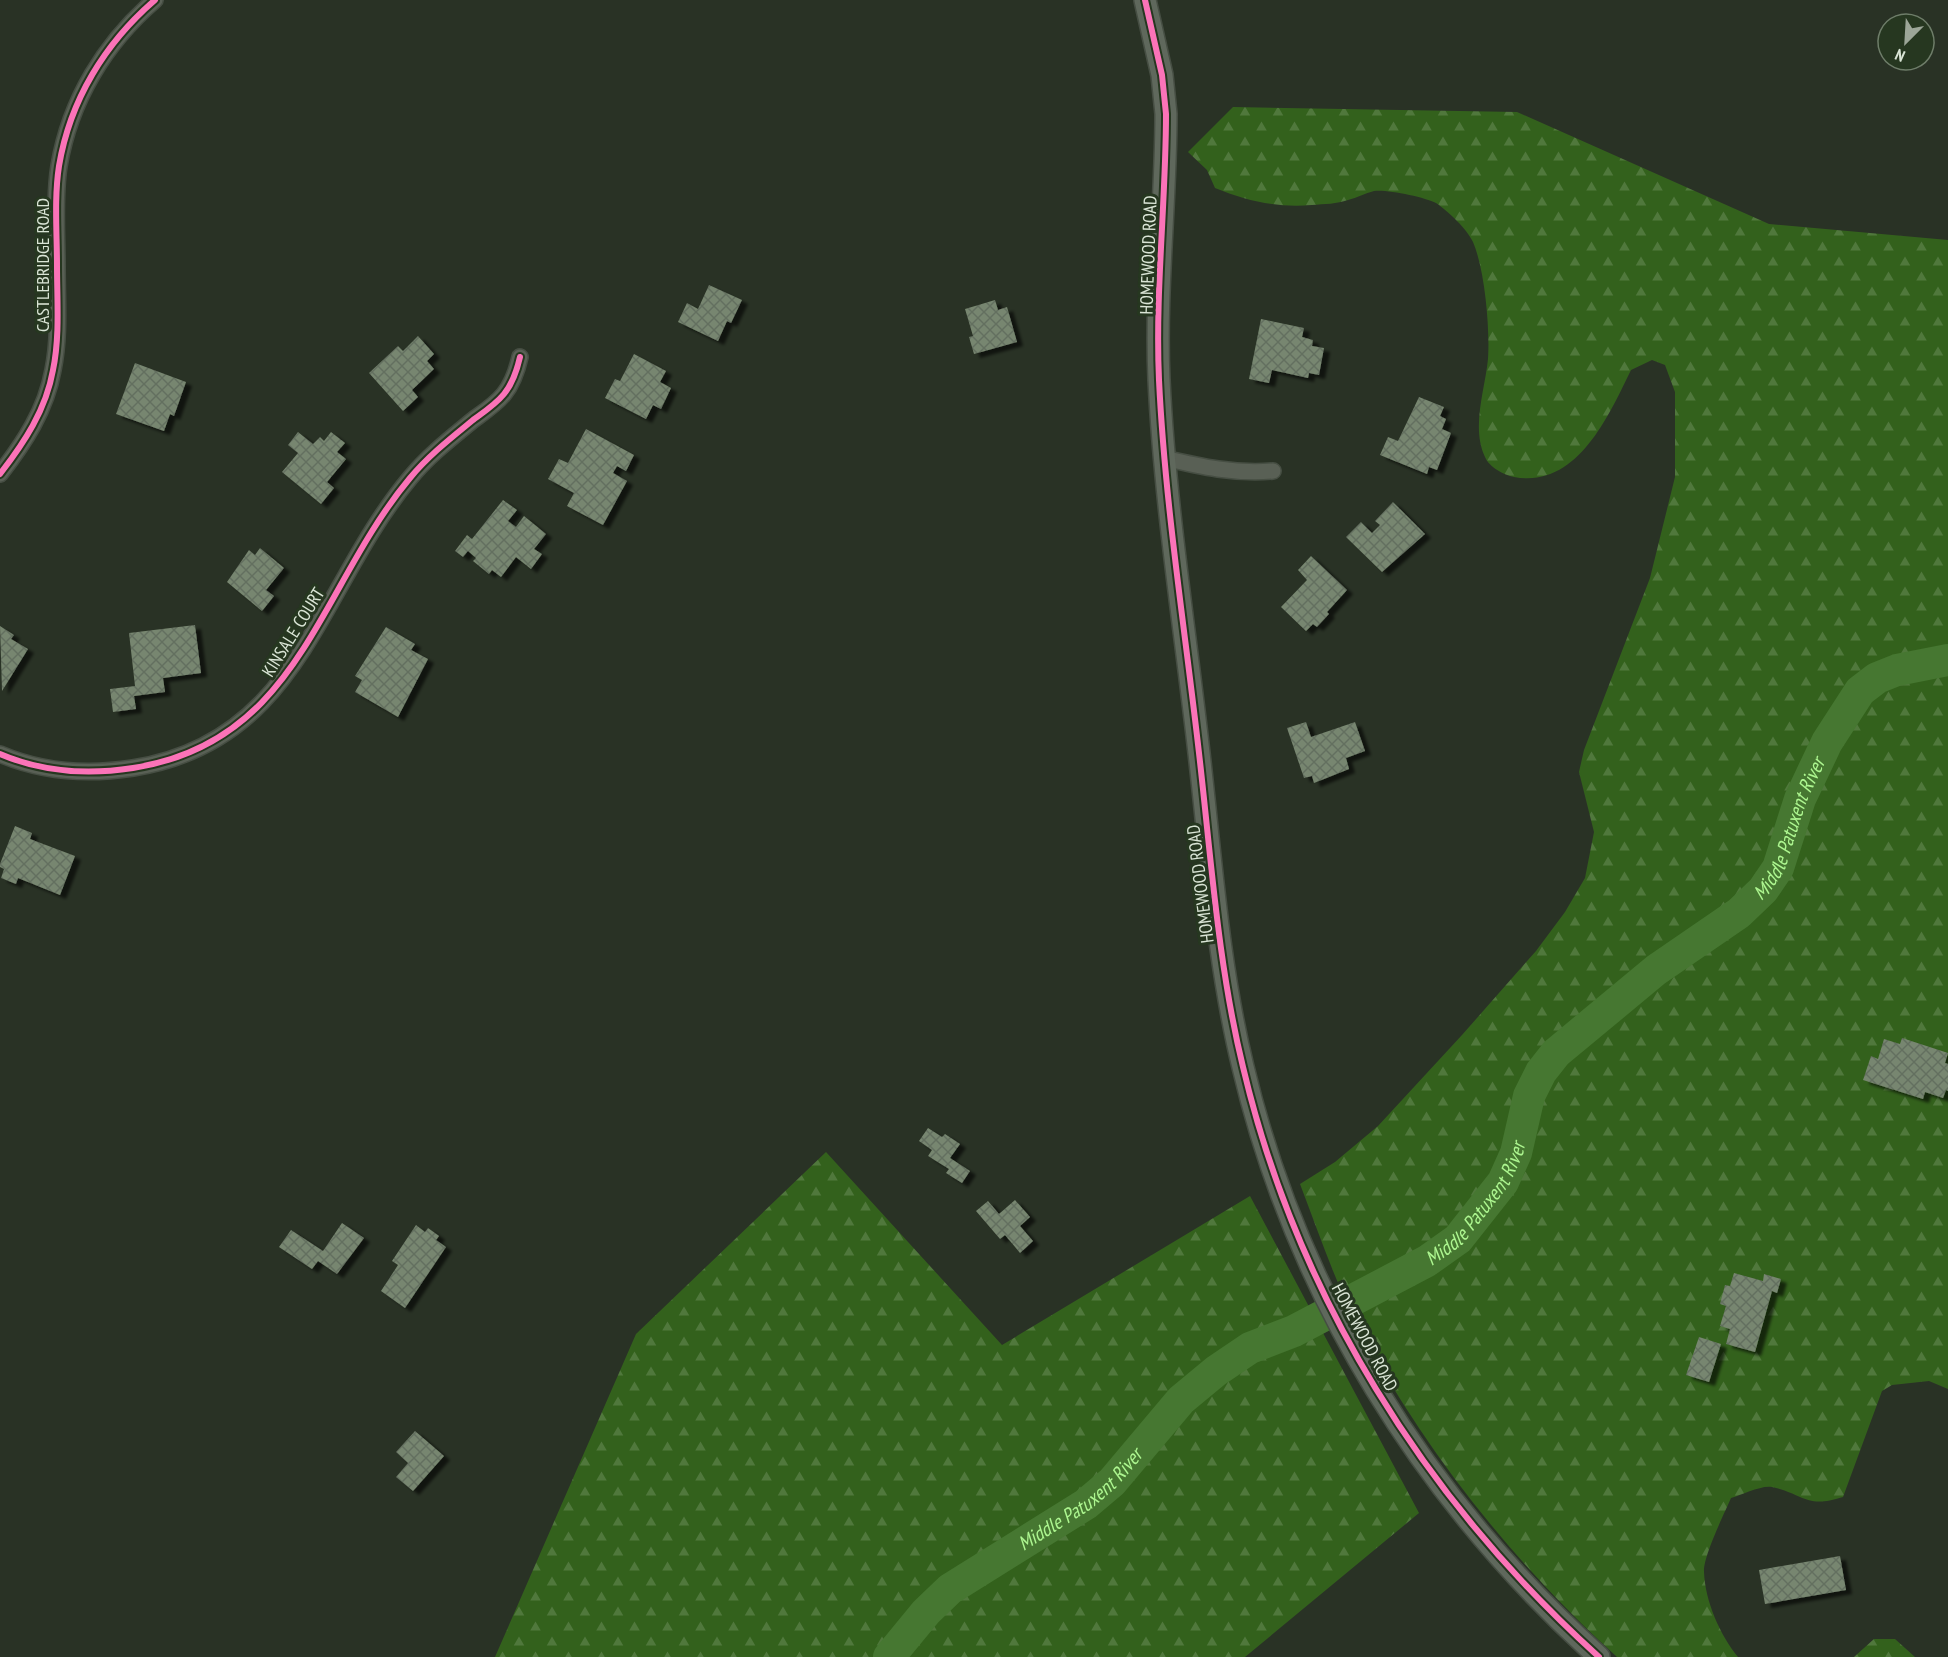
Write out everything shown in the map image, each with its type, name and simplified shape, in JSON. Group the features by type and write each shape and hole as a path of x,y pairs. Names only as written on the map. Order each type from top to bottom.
{"street":[{"name":"CASTLEBRIDGE ROAD","path":"0,474 23,444 41,410 53,371 58,332 59,166 67,135 92,71 134,17 154,0"},
{"name":"HOMEWOOD ROAD","path":"1145,0 1162,75 1166,114 1159,376 1164,458 1220,936 1242,1063 1272,1169 1317,1281 1389,1414 1473,1528 1521,1582 1599,1657"},
{"name":"KINSALE COURT","path":"0,754 42,768 105,773 152,765 186,754 222,736 252,714 281,684 303,651 362,545 404,486 444,444 504,395 516,375 520,357"},
{"path":"1164,458 1212,470 1243,473 1273,471"}],"green space":[{"path":"1233,107 1517,112 1769,224 1948,240 1948,1389 1929,1381 1892,1385 1882,1391 1843,1497 1813,1501 1768,1487 1731,1498 1710,1546 1704,1572 1710,1606 1725,1639 1738,1657 1617,1657 1542,1583 1473,1502 1411,1415 1383,1370 1341,1290 1300,1184 1335,1162 1378,1126 1536,951 1565,912 1585,878 1594,832 1579,772 1584,750 1650,578 1675,477 1675,392 1665,365 1652,360 1631,370 1601,427 1573,460 1556,472 1536,478 1514,477 1497,470 1485,457 1479,433 1480,408 1488,359 1487,316 1481,268 1473,242 1466,232 1436,203 1396,192 1374,191 1335,203 1299,206 1251,200 1215,188 1207,170 1188,152"},
{"path":"826,1152 1002,1345 1250,1196 1419,1513 1245,1657 495,1657 636,1334"},
{"path":"1874,1639 1895,1639 1915,1657 1854,1657"}],"building":[{"path":"709,285 742,300 731,323 727,321 718,341 678,322 687,303 698,309"},
{"path":"995,300 998,310 1007,307 1017,342 974,354 969,337 973,336 965,309"},
{"path":"1261,319 1304,328 1302,337 1313,340 1312,346 1324,348 1319,375 1309,373 1308,378 1272,370 1269,383 1249,379"},
{"path":"418,336 434,354 427,361 434,369 412,390 418,397 403,411 369,373 398,346 403,351"},
{"path":"634,354 666,371 660,382 671,388 661,409 653,405 646,419 605,398 615,379 620,381"},
{"path":"135,363 186,382 174,416 170,414 164,431 116,414"},
{"path":"1419,397 1444,407 1440,416 1446,419 1442,429 1451,433 1437,470 1429,467 1427,474 1380,455 1388,437 1398,441"},
{"path":"586,429 634,455 626,471 617,466 613,473 627,481 603,525 567,506 574,493 548,479 559,459 568,463"},
{"path":"298,432 313,444 320,437 324,441 331,432 345,443 337,452 346,459 327,482 334,488 321,504 282,472 298,453 288,445"},
{"path":"503,500 517,510 508,521 516,527 524,516 546,534 534,549 542,554 531,569 516,557 501,577 492,570 489,574 473,561 476,558 468,551 463,557 455,551 467,535 472,539"},
{"path":"1393,502 1425,534 1382,572 1346,537 1361,522 1372,533 1380,525 1375,521"},
{"path":"260,548 284,568 266,590 274,596 262,611 227,582 249,550 255,555"},
{"path":"1311,556 1347,590 1317,627 1313,624 1306,631 1281,607 1307,580 1298,570"},
{"path":"195,625 201,673 163,678 165,692 134,696 136,709 113,712 110,689 135,686 129,633"},
{"path":"0,626 14,635 11,639 28,649 2,691"},
{"path":"386,627 415,644 411,650 428,659 398,717 355,692 362,680 355,676"},
{"path":"1306,722 1311,737 1355,722 1365,751 1346,758 1349,769 1314,783 1312,776 1304,778 1287,728"},
{"path":"15,826 32,833 30,839 75,856 60,895 18,878 16,884 1,878 4,869 0,867 0,864"},
{"path":"1902,1038 1948,1053 1945,1063 1948,1064 1948,1091 1946,1090 1943,1098 1925,1092 1923,1099 1863,1080 1871,1056 1878,1059 1884,1039 1900,1044"},
{"path":"928,1128 942,1137 945,1134 960,1144 950,1158 970,1171 962,1183 946,1173 949,1169 928,1156 932,1150 919,1141"},
{"path":"1015,1200 1030,1217 1020,1226 1033,1241 1020,1253 1005,1235 1000,1239 976,1211 988,1201 999,1214"},
{"path":"342,1223 364,1238 337,1274 318,1261 312,1269 279,1247 291,1230 323,1251"},
{"path":"416,1225 425,1232 428,1228 439,1236 436,1240 446,1247 405,1308 381,1291 398,1265 392,1261"},
{"path":"1734,1273 1763,1281 1764,1274 1781,1279 1777,1293 1772,1291 1755,1352 1726,1344 1730,1329 1720,1326 1726,1306 1720,1304 1725,1285 1730,1286"},
{"path":"1699,1337 1721,1344 1709,1382 1686,1375"},
{"path":"415,1431 444,1456 413,1491 396,1477 408,1463 396,1452"},
{"path":"1840,1556 1846,1590 1765,1604 1759,1570"}],"waterway":[{"name":"Middle Patuxent River","path":"889,1657 926,1612 950,1589 1086,1504 1112,1482 1181,1400 1216,1371 1250,1348 1294,1331 1427,1261 1458,1239 1503,1182 1516,1153 1529,1096 1541,1072 1556,1053 1656,970 1739,913 1763,890 1778,868 1800,799 1827,742 1860,691 1877,678 1897,670 1948,660"}],"cycle path":[{"path":"0,474 33,425 45,399 53,370 58,305 57,178 64,142 92,74 120,35 155,0"},
{"path":"1145,0 1162,75 1166,114 1158,347 1166,474 1221,950 1243,1067 1267,1152 1297,1234 1333,1313 1376,1389 1424,1462 1478,1531 1536,1596 1599,1657"},
{"path":"0,754 49,768 82,771 116,770 133,768 189,753 234,727 270,694 300,654 379,521 410,478 424,462 501,398 512,381 520,357"}]}
